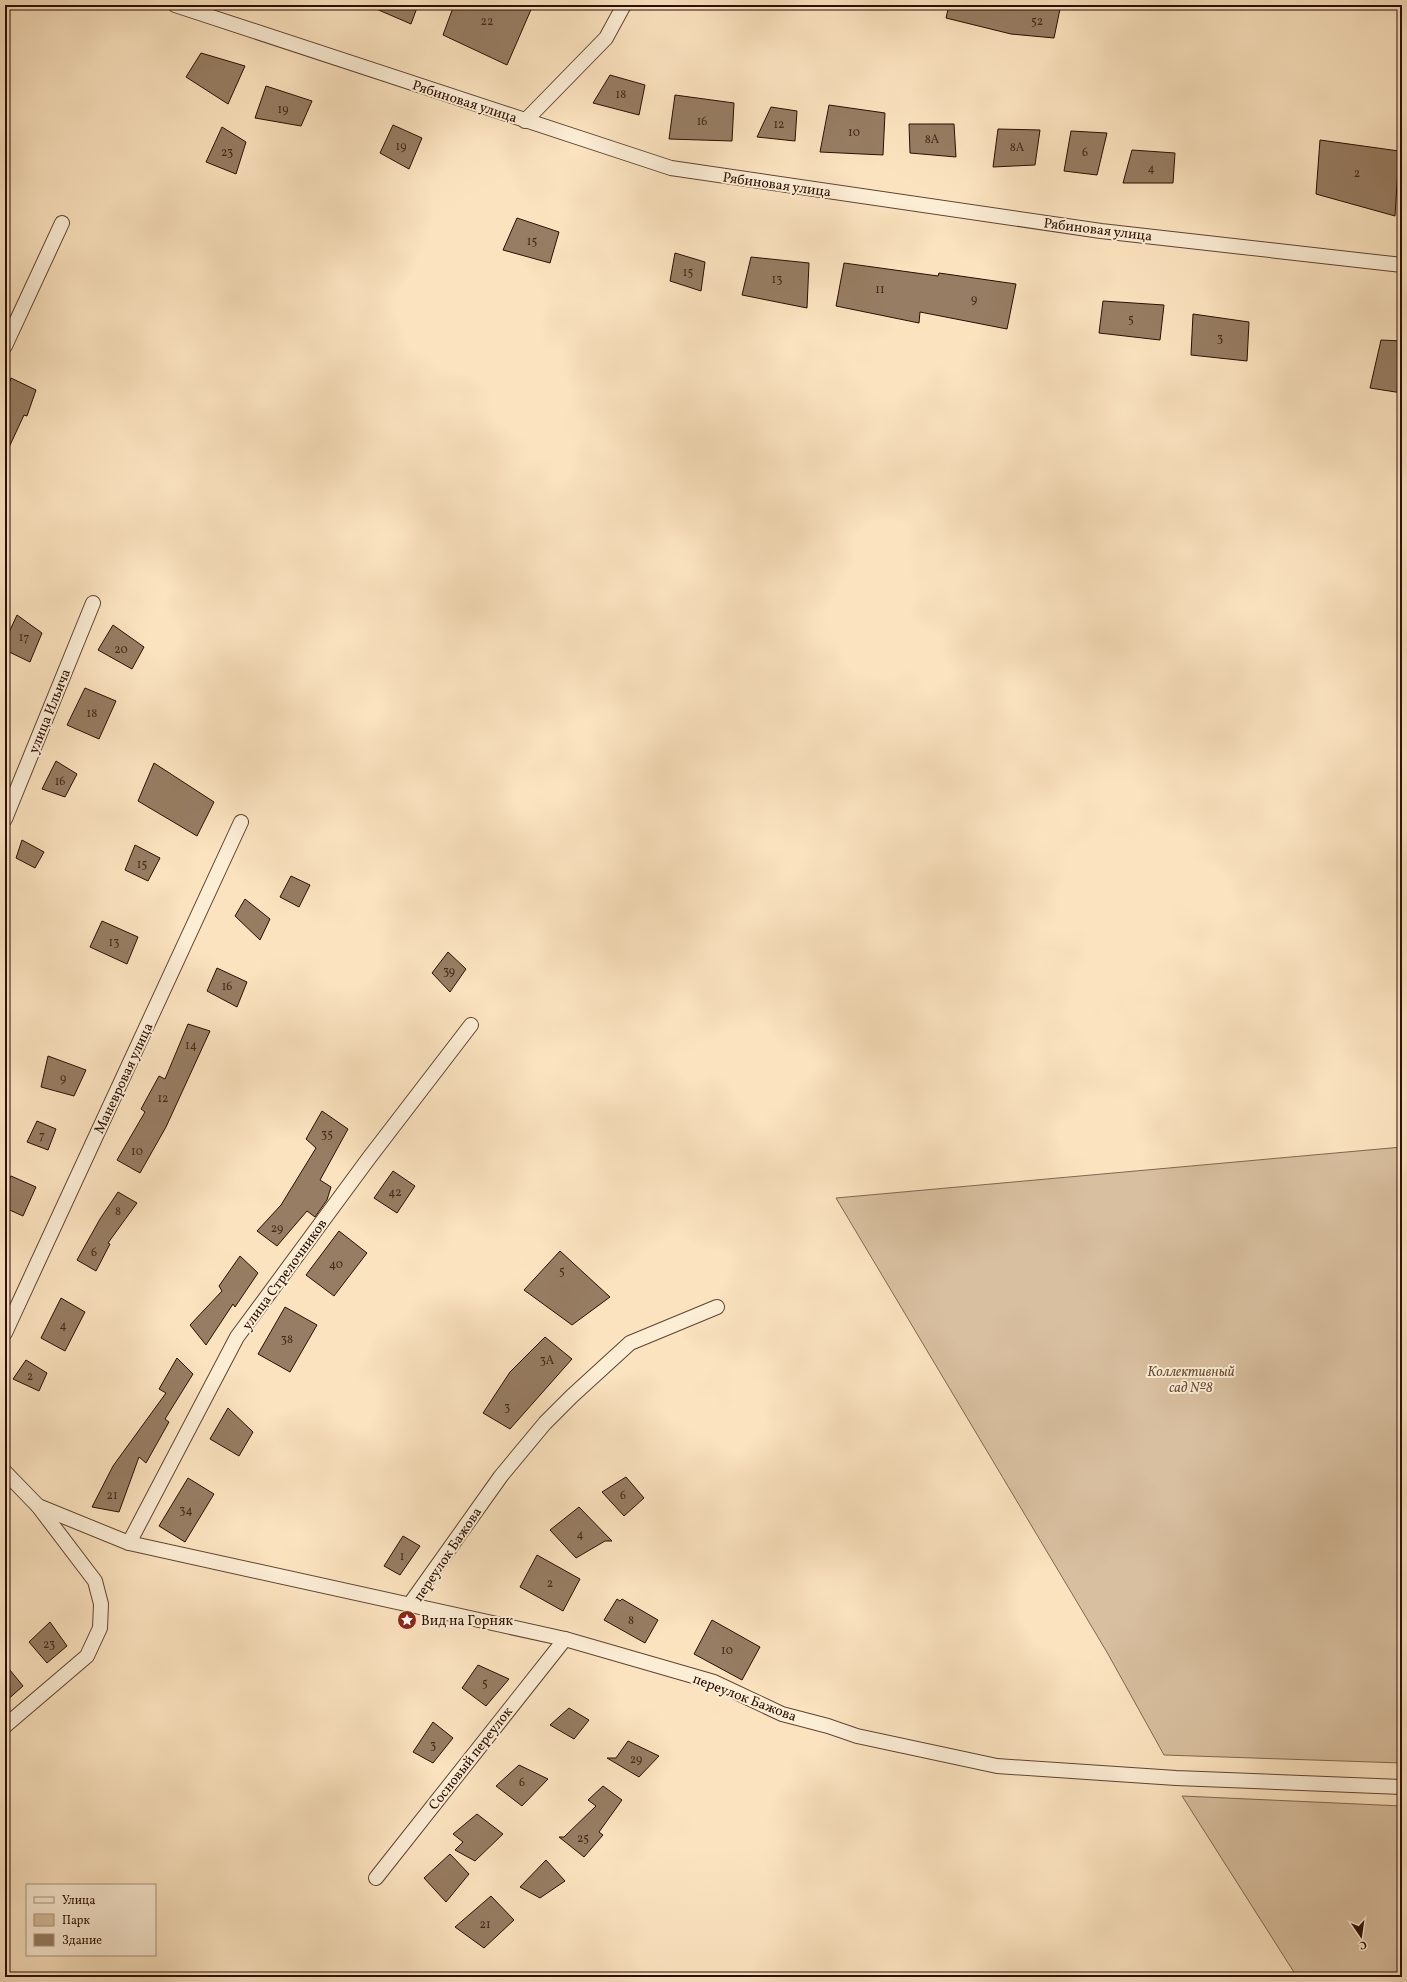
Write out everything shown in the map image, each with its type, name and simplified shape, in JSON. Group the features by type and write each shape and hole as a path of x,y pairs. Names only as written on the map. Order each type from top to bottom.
{"street":[{"name":"Рябиновая улица","path":"174,5 671,168 1101,231 1402,265"},
{"path":"525,120 606,38 624,5"},
{"path":"5,346 62,223"},
{"name":"улица Ильича","path":"5,819 93,603"},
{"name":"Маневровая улица","path":"5,1333 241,822"},
{"name":"улица Стрелочников","path":"129,1543 238,1337 369,1158 471,1025"},
{"name":"переулок Бажова","path":"717,1307 630,1343 572,1396 545,1423 501,1476 410,1604 565,1638 714,1682 782,1714 828,1726 857,1736 998,1766 1176,1778 1402,1787"},
{"path":"5,1472 38,1506 95,1581 101,1604 100,1628 87,1656 5,1726"},
{"path":"38,1506 129,1543 410,1604"},
{"name":"Сосновый переулок","path":"376,1878 565,1638"}],"green space":[{"name":"Коллективный сад №8","path":"1402,1147 1402,1763 1164,1755 1108,1654 836,1198"},
{"path":"1182,1796 1402,1806 1402,1977 1297,1977"}],"building":[{"path":"367,5 418,5 411,24"},
{"path":"454,5 533,5 507,65 443,35"},
{"path":"949,5 1050,5 1060,9 1054,38 1011,34 946,18"},
{"path":"201,53 245,66 228,104 186,77"},
{"path":"610,75 645,85 639,115 593,103"},
{"path":"266,86 312,101 301,126 255,118"},
{"path":"675,95 734,103 732,141 669,139"},
{"path":"829,105 885,113 883,155 820,152"},
{"path":"771,107 797,111 795,141 757,137"},
{"path":"909,124 954,124 956,157 910,153"},
{"path":"393,125 422,138 409,169 380,153"},
{"path":"222,127 246,142 236,174 206,162"},
{"path":"998,129 1040,130 1035,165 993,167"},
{"path":"1071,131 1107,133 1097,175 1064,171"},
{"path":"1320,140 1399,151 1395,216 1316,194"},
{"path":"1132,150 1175,153 1173,183 1123,183"},
{"path":"517,218 559,232 550,263 503,250"},
{"path":"675,253 705,262 701,291 670,281"},
{"path":"751,257 809,263 807,308 742,295"},
{"path":"844,263 938,276 939,273 1016,284 1007,329 920,312 919,323 836,306"},
{"path":"1103,301 1164,305 1160,340 1099,333"},
{"path":"1193,314 1249,322 1247,361 1191,355"},
{"path":"1381,340 1402,341 1402,393 1370,388"},
{"path":"11,378 36,390 27,416 24,415 5,456 5,395"},
{"path":"17,615 42,633 30,662 5,650 5,641"},
{"path":"113,625 144,647 132,669 98,650"},
{"path":"85,688 116,701 99,739 67,725"},
{"path":"56,761 77,774 65,797 42,789"},
{"path":"154,763 214,802 197,836 138,801"},
{"path":"22,840 44,852 35,868 16,858"},
{"path":"135,845 160,858 148,881 125,870"},
{"path":"291,876 310,885 299,907 280,897"},
{"path":"245,899 270,919 260,940 235,916"},
{"path":"102,921 138,937 127,964 90,947"},
{"path":"448,952 466,969 450,992 432,973"},
{"path":"217,968 247,982 237,1007 207,991"},
{"path":"188,1024 210,1031 166,1127 140,1173 117,1160 145,1112 141,1109 159,1076 165,1079"},
{"path":"48,1056 86,1070 74,1096 41,1087"},
{"path":"322,1111 348,1129 320,1180 331,1187 327,1200 315,1217 307,1211 277,1246 257,1231 281,1205 316,1148 306,1139"},
{"path":"37,1121 56,1129 48,1150 27,1142"},
{"path":"393,1171 415,1186 397,1213 374,1198"},
{"path":"11,1176 36,1187 23,1216 5,1208 5,1189"},
{"path":"118,1192 137,1203 108,1243 110,1244 96,1271 77,1260 100,1219"},
{"path":"339,1231 367,1253 334,1296 306,1275"},
{"path":"560,1251 610,1297 572,1325 524,1290"},
{"path":"240,1256 258,1273 235,1307 233,1304 206,1345 190,1325 222,1291 219,1286"},
{"path":"61,1298 85,1312 65,1351 41,1338"},
{"path":"285,1307 317,1325 290,1372 258,1354"},
{"path":"545,1337 572,1359 510,1429 483,1413 510,1372"},
{"path":"177,1358 193,1374 165,1419 169,1422 146,1463 139,1457 119,1512 92,1507 113,1466 166,1393 159,1389"},
{"path":"26,1360 47,1373 39,1391 13,1379"},
{"path":"228,1408 253,1432 239,1456 210,1439"},
{"path":"626,1477 644,1498 624,1516 602,1492"},
{"path":"188,1478 214,1494 185,1542 159,1526"},
{"path":"579,1507 612,1541 605,1541 576,1558 550,1530"},
{"path":"403,1536 420,1546 400,1575 384,1566"},
{"path":"537,1555 580,1579 563,1611 520,1587"},
{"path":"617,1599 620,1601 622,1599 658,1620 645,1643 604,1620"},
{"path":"712,1620 760,1647 742,1680 694,1654"},
{"path":"50,1622 67,1646 47,1663 29,1642"},
{"path":"5,1664 23,1686 5,1702"},
{"path":"478,1665 509,1679 486,1706 462,1688"},
{"path":"569,1708 589,1720 574,1739 550,1725"},
{"path":"433,1722 453,1738 433,1763 413,1752"},
{"path":"628,1741 659,1756 639,1777 607,1758 616,1758"},
{"path":"519,1765 548,1779 522,1806 496,1786"},
{"path":"603,1786 622,1800 599,1832 603,1835 584,1857 559,1837 564,1837 596,1806 588,1800"},
{"path":"477,1814 503,1834 475,1861 455,1850 463,1842 453,1834"},
{"path":"450,1854 469,1874 446,1902 424,1878"},
{"path":"546,1860 565,1881 540,1898 520,1887"},
{"path":"491,1896 514,1920 484,1948 455,1927"}],"place":[{"name":"Вид на Горняк","path":"407,1620"}]}
